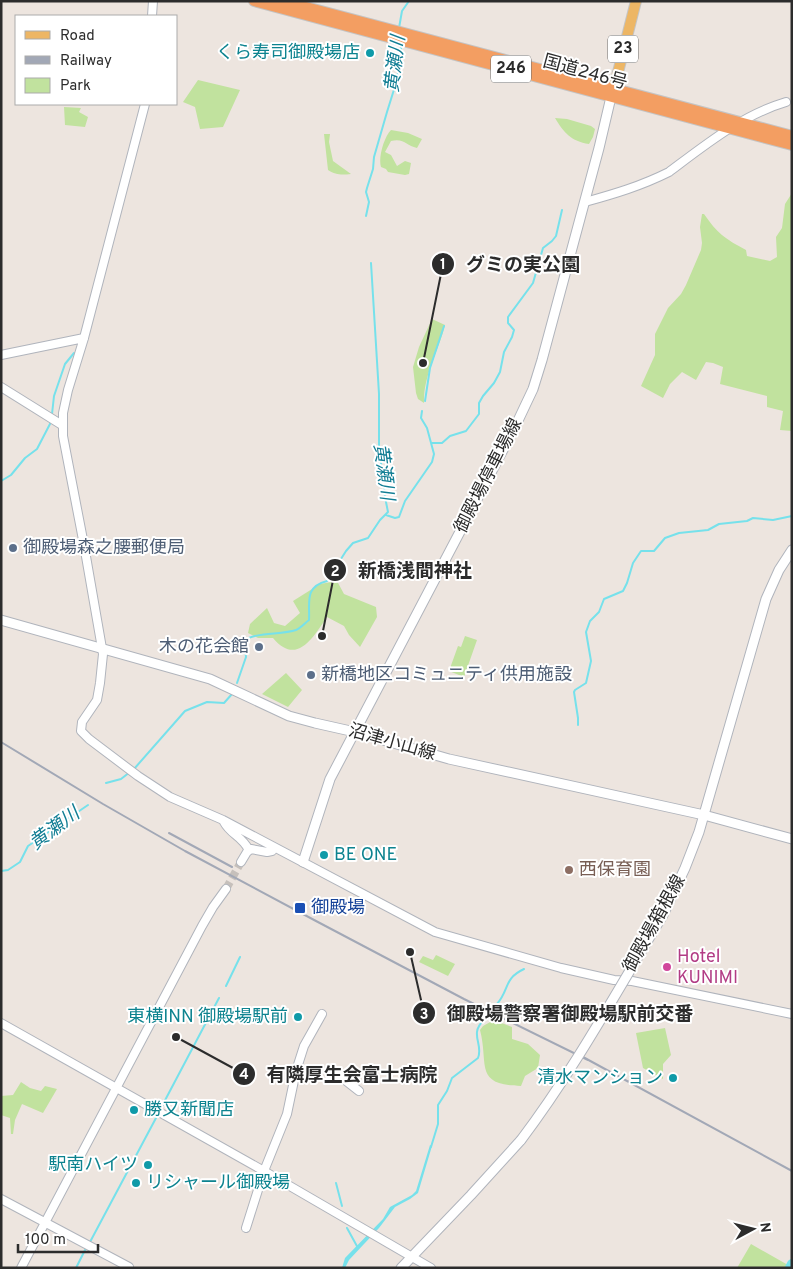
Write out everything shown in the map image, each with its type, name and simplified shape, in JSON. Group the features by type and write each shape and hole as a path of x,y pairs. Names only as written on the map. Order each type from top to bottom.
{"highway":[{"name":"国道246号","path":"254,1 411,38 735,125 792,136"},
{"name":"国道246号","path":"283,1 397,35"},
{"name":"国道246号","path":"735,125 792,145"}],"main road":[{"name":"23","path":"612,93 636,1"},
{"name":"御殿場停車場線","path":"303,862 330,779 515,427 533,389 585,202 612,93"},
{"name":"御殿場箱根線","path":"401,1268 472,1195 521,1140 567,1072 663,915 685,868 704,815 766,599 779,570 792,550"},
{"name":"沼津小山線","path":"1,620 210,679 288,716 355,732 449,759 704,815 792,839"}],"street":[{"path":"152,15 153,1"},
{"path":"585,202 624,192 659,177 669,172 735,125 764,110 786,102"},
{"path":"145,105 84,338 68,390 62,424 102,648 99,691 96,700 82,722 81,731 132,771 170,796 223,820 435,932 520,957 596,976 632,981 792,1014"},
{"path":"1,355 84,338"},
{"path":"1,387 62,424"},
{"path":"223,820 227,828 244,840 249,850"},
{"path":"240,862 249,850 256,848 267,852 272,851"},
{"path":"21,1268 202,926 226,889"},
{"path":"246,1228 264,1171 287,1114 296,1071 304,1046 322,1014"},
{"path":"1,1023 117,1087 430,1268"},
{"path":"331,1069 359,1091"},
{"path":"1,1199 129,1268"}],"green space":[{"path":"198,80 240,90 223,127 200,129 195,107 183,102"},
{"path":"64,107 81,108 79,112 88,117 85,127 65,125"},
{"path":"555,118 567,119 595,129 589,144 577,141 569,136"},
{"path":"391,130 408,133 422,139 417,148 402,141 391,141 385,152 391,155 397,166 405,161 411,163 409,174 388,172 381,167 382,148"},
{"path":"324,134 330,134 329,142 333,161 351,174 339,174 328,170"},
{"path":"792,193 792,431 780,430 783,411 767,407 767,396 720,384 723,367 713,363 706,362 696,380 682,372 670,384 663,398 641,386 655,355 655,334 668,308 681,294 686,285 701,250 700,227 702,214 722,235 746,250 747,256 770,261 777,257 776,237 782,228 785,204"},
{"path":"432,319 445,325 426,383 424,403 418,399 416,393 413,367 419,347"},
{"path":"337,581 344,594 376,607 377,617 360,647 344,626 327,617 311,640 297,649 290,650 273,638 258,638 248,633 250,624 267,608 274,623 285,626 300,613 293,601 320,584"},
{"path":"465,636 477,640 464,677 449,671 458,646 461,647"},
{"path":"286,673 302,690 288,707 262,694"},
{"path":"436,955 455,964 448,976 419,962 423,956 433,960"},
{"path":"494,1020 512,1027 512,1039 528,1044 540,1055 538,1068 525,1076 521,1086 496,1082 489,1077 486,1070 480,1030 483,1026"},
{"path":"665,1028 671,1055 663,1064 663,1079 643,1068 636,1033"},
{"path":"21,1082 30,1088 41,1091 45,1086 57,1089 43,1113 22,1104 15,1120 13,1134 11,1134 10,1118 1,1115 1,1096 13,1095"},
{"path":"751,1244 788,1265 786,1268 737,1268"}],"water":[{"path":"430,1145 432,1146 418,1193 395,1207 379,1228 349,1260 345,1268 342,1268 345,1258 383,1219 390,1207 416,1191"}],"waterway":[{"name":"黄瀬川","path":"399,28 402,11 409,1"},
{"name":"黄瀬川","path":"366,216 369,202 366,192 373,169 374,157 397,80 401,43"},
{"path":"431,443 442,443 450,436 466,431 479,414 479,403 500,372 504,352 512,337 514,330 508,323 508,317 533,283 543,248 556,236 562,210"},
{"name":"黄瀬川","path":"237,683 246,657 244,641 254,636 290,632 301,627 309,620 311,591 327,581 353,543 368,538 388,512 379,446 379,394 371,263"},
{"path":"425,401 430,368 444,326"},
{"path":"52,414 54,396 65,364 74,353"},
{"path":"386,515 395,518 399,517 405,501 432,462 434,454 427,428 421,418 422,411"},
{"path":"1,481 11,475 25,458 37,449 51,422"},
{"path":"578,725 574,692 586,683 591,661 586,632 590,621 599,612 604,599 623,591 633,563 641,551 654,551 665,538 679,533 708,530 719,524 747,521 753,518 773,520 792,516"},
{"name":"黄瀬川","path":"134,769 185,711 207,702 224,703 232,694"},
{"name":"黄瀬川","path":"106,783 121,779 130,772"},
{"name":"黄瀬川","path":"1,871 8,870 20,862 28,846 88,805"},
{"path":"226,986 240,957"},
{"path":"497,1004 513,977 524,969"},
{"path":"162,1106 219,998"},
{"path":"431,1147 438,1124 438,1105 447,1091 452,1078 478,1058 477,1029 489,1014"},
{"path":"90,1242 156,1118"},
{"path":"336,1183 342,1206"},
{"path":"347,1228 358,1248"},
{"path":"76,1268 85,1250"},
{"path":"790,1268 792,1264"}],"tunnel":[{"path":"226,889 241,862"}],"railway":[{"path":"1,742 185,851 464,999 588,1060"},
{"path":"169,833 232,867"},
{"path":"583,1057 792,1171"}],"place":[{"name":"くら寿司御殿場店","path":"370,53"},
{"name":"グミの実公園","path":"423,363"},
{"name":"御殿場森之腰郵便局","path":"13,548"},
{"name":"新橋浅間神社","path":"322,636"},
{"name":"木の花会館","path":"259,647"},
{"name":"新橋地区コミュニティ供用施設","path":"311,675"},
{"name":"BE ONE","path":"324,855"},
{"name":"西保育園","path":"569,870"},
{"name":"御殿場","path":"300,908"},
{"name":"御殿場警察署御殿場駅前交番","path":"410,952"},
{"name":"Hotel KUNIMI","path":"667,967"},
{"name":"東横INN 御殿場駅前","path":"298,1017"},
{"name":"有隣厚生会富士病院","path":"176,1037"},
{"name":"清水マンション","path":"673,1078"},
{"name":"勝又新聞店","path":"134,1110"},
{"name":"駅南ハイツ","path":"148,1165"},
{"name":"リシャール御殿場","path":"136,1183"}]}
